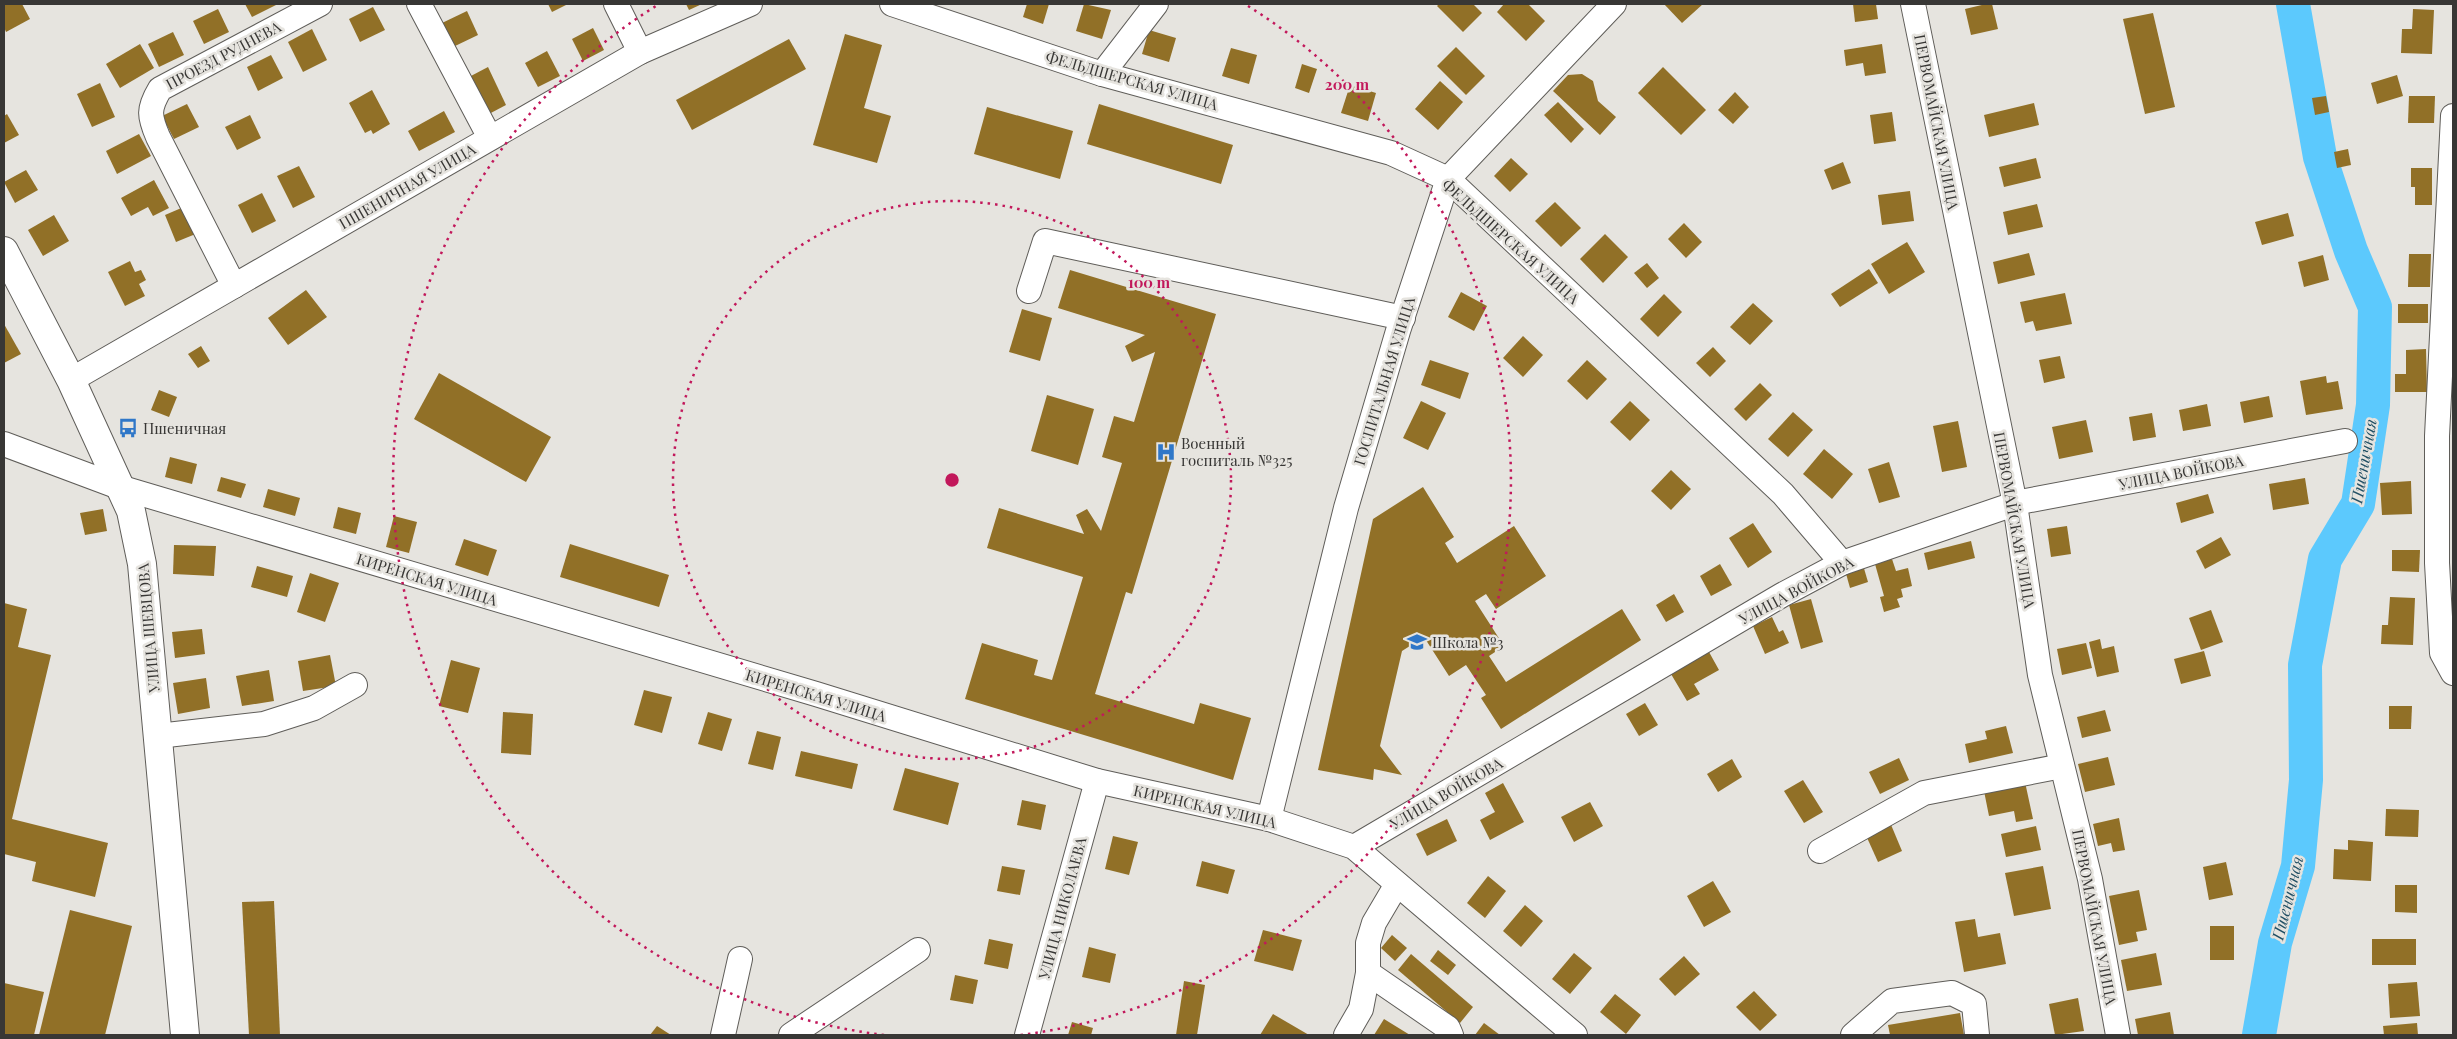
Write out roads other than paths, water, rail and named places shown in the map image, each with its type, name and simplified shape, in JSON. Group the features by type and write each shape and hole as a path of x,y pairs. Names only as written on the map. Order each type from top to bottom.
{"main road":[{"name":"УЛИЦА ШЕВЦОВА","path":"4,251 71,380 131,511 142,564 185,1035"}],"street":[{"name":"ПРОЕЗД РУДНЕВА","path":"234,286 158,137 151,120 151,103 160,89 320,4"},
{"path":"419,4 490,138"},
{"path":"616,4 640,52"},
{"name":"ПШЕНИЧНАЯ УЛИЦА","path":"71,380 640,52 750,4"},
{"name":"ФЕЛЬДШЕРСКАЯ УЛИЦА","path":"892,4 1102,74 1391,153 1448,179 1783,494 1842,563"},
{"path":"1102,74 1156,4"},
{"name":"ГОСПИТАЛЬНАЯ УЛИЦА","path":"1269,819 1346,508 1403,318 1448,179 1614,4"},
{"name":"ПЕРВОМАЙСКАЯ УЛИЦА","path":"1913,4 2014,504 2040,675 2090,879 2118,1035"},
{"path":"2453,116 2437,436 2437,563 2442,653 2453,673"},
{"path":"1029,291 1045,241 1403,318"},
{"name":"УЛИЦА ВОЙКОВА","path":"1354,847 1773,600 1842,563 2014,504 2345,441"},
{"name":"КИРЕНСКАЯ УЛИЦА","path":"4,444 120,487 816,694 1097,781 1269,819 1354,847 1575,1035"},
{"path":"158,736 264,724 314,708 355,685"},
{"path":"1820,852 1924,793 2062,766"},
{"name":"УЛИЦА НИКОЛАЕВА","path":"1027,1035 1097,781"},
{"path":"1346,1035 1360,1009 1368,973 1368,943 1374,923 1397,884"},
{"path":"791,1035 918,950"},
{"path":"723,1035 740,958"},
{"path":"1368,973 1448,1028 1451,1035"},
{"path":"1856,1034 1892,1001 1952,994 1974,1004 1977,1035"}],"waterway":[{"name":"Пшеничная","path":"2259,1035 2275,943 2298,866 2306,780 2305,665 2325,559 2358,504 2373,405 2375,307 2351,251 2320,157 2293,4"}],"place":[{"name":"Пшеничная","path":"128,428"},
{"name":"Военный госпиталь №325","path":"1166,452"},
{"name":"Школа №3","path":"1417,642"}]}
